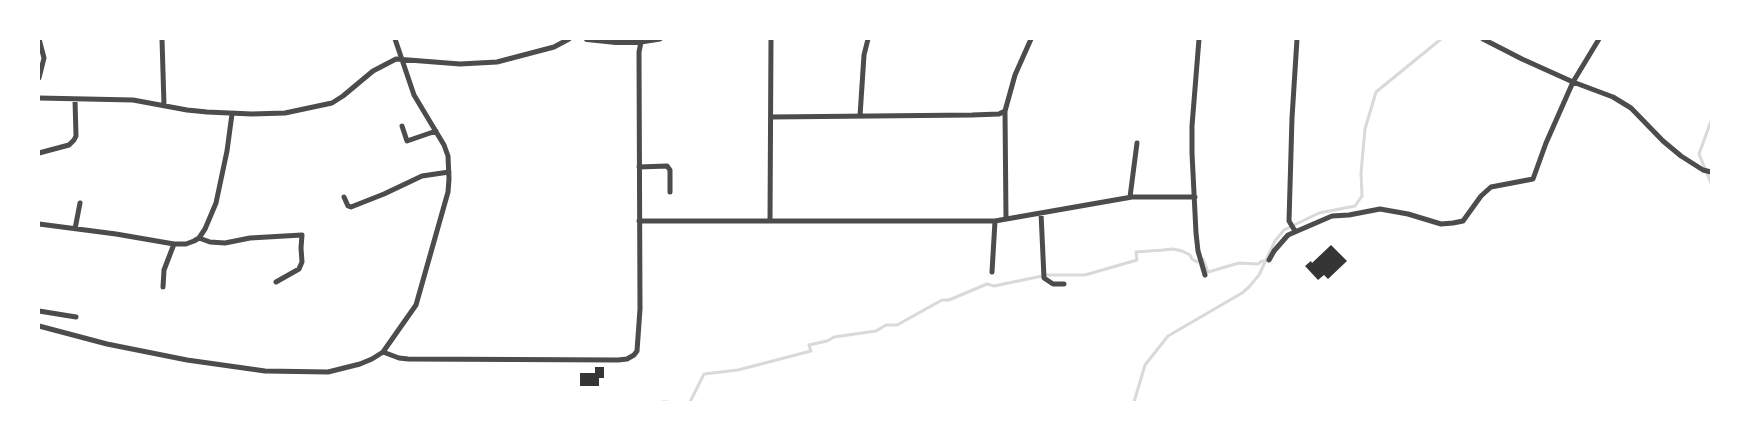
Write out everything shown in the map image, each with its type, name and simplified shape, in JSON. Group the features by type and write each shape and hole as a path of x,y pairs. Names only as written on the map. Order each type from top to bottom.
{"street":[{"path":"39,39 44,58 39,78"},
{"path":"162,39 164,105"},
{"path":"39,326 107,344 187,360 265,371 328,372 360,364 383,352 416,305 448,192 449,172 448,156 436,131 414,95 395,39"},
{"path":"39,98 133,100 187,110 232,114 285,113 332,102 383,65 396,59 460,64 497,62 554,47 569,39"},
{"path":"588,39 616,42 641,42 660,39"},
{"path":"770,221 771,39"},
{"path":"860,116 864,54 868,39"},
{"path":"1006,219 1005,111 1015,75 1031,39"},
{"path":"1199,39 1192,126 1196,233 1204,275"},
{"path":"1294,230 1289,221 1292,118 1297,39"},
{"path":"1483,39 1573,82 1613,97 1631,108 1663,141 1681,156 1703,170 1711,172"},
{"path":"1269,260 1282,240 1294,230 1332,216 1349,215 1380,208 1441,224 1463,221 1481,196 1491,187 1532,178 1573,82 1599,39"},
{"path":"383,352 408,359 627,359 637,351 640,309 639,52 641,42"},
{"path":"39,153 69,145 74,140 76,128 75,100"},
{"path":"771,117 999,114 1005,111"},
{"path":"39,224 174,244 186,244 199,238 216,203 227,151 232,114"},
{"path":"402,126 407,141 436,131"},
{"path":"1130,197 1137,143"},
{"path":"639,167 667,166 670,170 670,192"},
{"path":"344,197 348,206 351,207 422,176 449,172"},
{"path":"639,221 995,221 1130,197 1195,197"},
{"path":"75,230 80,203"},
{"path":"1041,213 1044,278 1053,284 1064,284"},
{"path":"992,272 995,221"},
{"path":"199,238 210,242 225,243 250,238 302,236 302,262 299,268 276,282"},
{"path":"163,286 164,270 174,244"},
{"path":"39,311 76,317"}],"building":[{"path":"1331,245 1347,261 1328,279 1324,275 1318,280 1305,266 1311,261 1312,263"},
{"path":"595,367 604,367 604,378 599,378 599,386 580,386 580,373 595,373"}],"waterway":[{"path":"1134,402 1145,365 1168,336 1242,293 1249,287 1259,275 1275,241 1284,230 1319,213 1355,206 1362,196 1361,173 1365,129 1376,92 1441,39"},
{"path":"1711,121 1699,154 1711,183"},
{"path":"690,402 704,374 738,370 811,351 809,345 827,341 834,337 876,331 886,325 897,325 942,300 949,300 987,284 994,286 1047,275 1085,275 1137,260 1136,252 1173,249 1182,251 1190,255 1197,262 1203,259 1208,272 1239,263 1258,264 1266,261"},
{"path":"662,402 668,402"}]}
